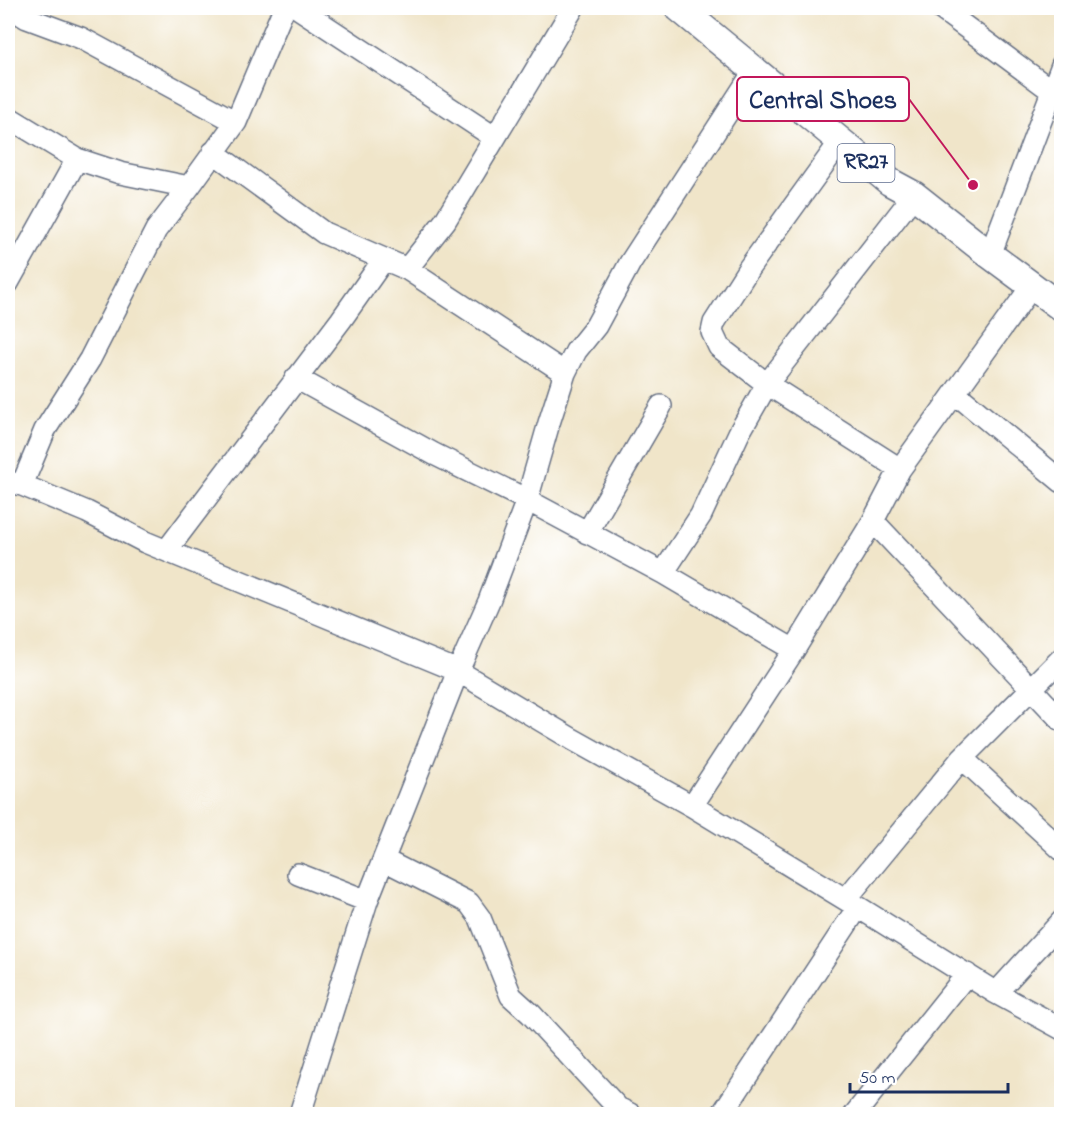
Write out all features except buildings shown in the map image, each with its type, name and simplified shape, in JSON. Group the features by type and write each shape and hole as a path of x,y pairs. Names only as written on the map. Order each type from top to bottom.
{"main road":[{"name":"RR27","path":"679,8 890,182 914,195 1062,308"}],"street":[{"path":"11,8 27,18 81,38 236,122"},
{"path":"284,8 236,122 156,230 90,358 45,430 15,484 87,512 145,542 458,671 572,739 692,806 996,993 1062,1029"},
{"path":"298,8 494,137"},
{"path":"407,269 446,221 573,8"},
{"path":"940,8 1052,91"},
{"path":"990,255 1062,65"},
{"path":"300,1114 367,901 458,671 489,601 527,501 549,423 576,351 597,326 630,263 755,70"},
{"path":"8,117 77,159 120,173 189,187"},
{"path":"840,142 749,267 714,323 712,332 719,347 767,384 900,468"},
{"path":"213,152 324,233 407,269 566,374"},
{"path":"8,283 77,159"},
{"path":"663,573 701,515 739,433 767,384 914,195"},
{"path":"166,550 341,321 384,259"},
{"path":"692,806 794,650 873,521 900,468 1032,286"},
{"path":"296,378 435,454 663,573 794,650"},
{"path":"955,393 1062,482"},
{"path":"587,533 661,406"},
{"path":"873,521 1062,721"},
{"path":"722,1114 852,903 962,758 1062,658"},
{"path":"962,758 1062,850"},
{"path":"384,860 469,903 480,918 511,996 531,1014 621,1112"},
{"path":"298,874 367,901"},
{"path":"996,993 1062,921"},
{"path":"855,1114 967,974"}],"place":[{"name":"Central Shoes","path":"973,185"}]}
